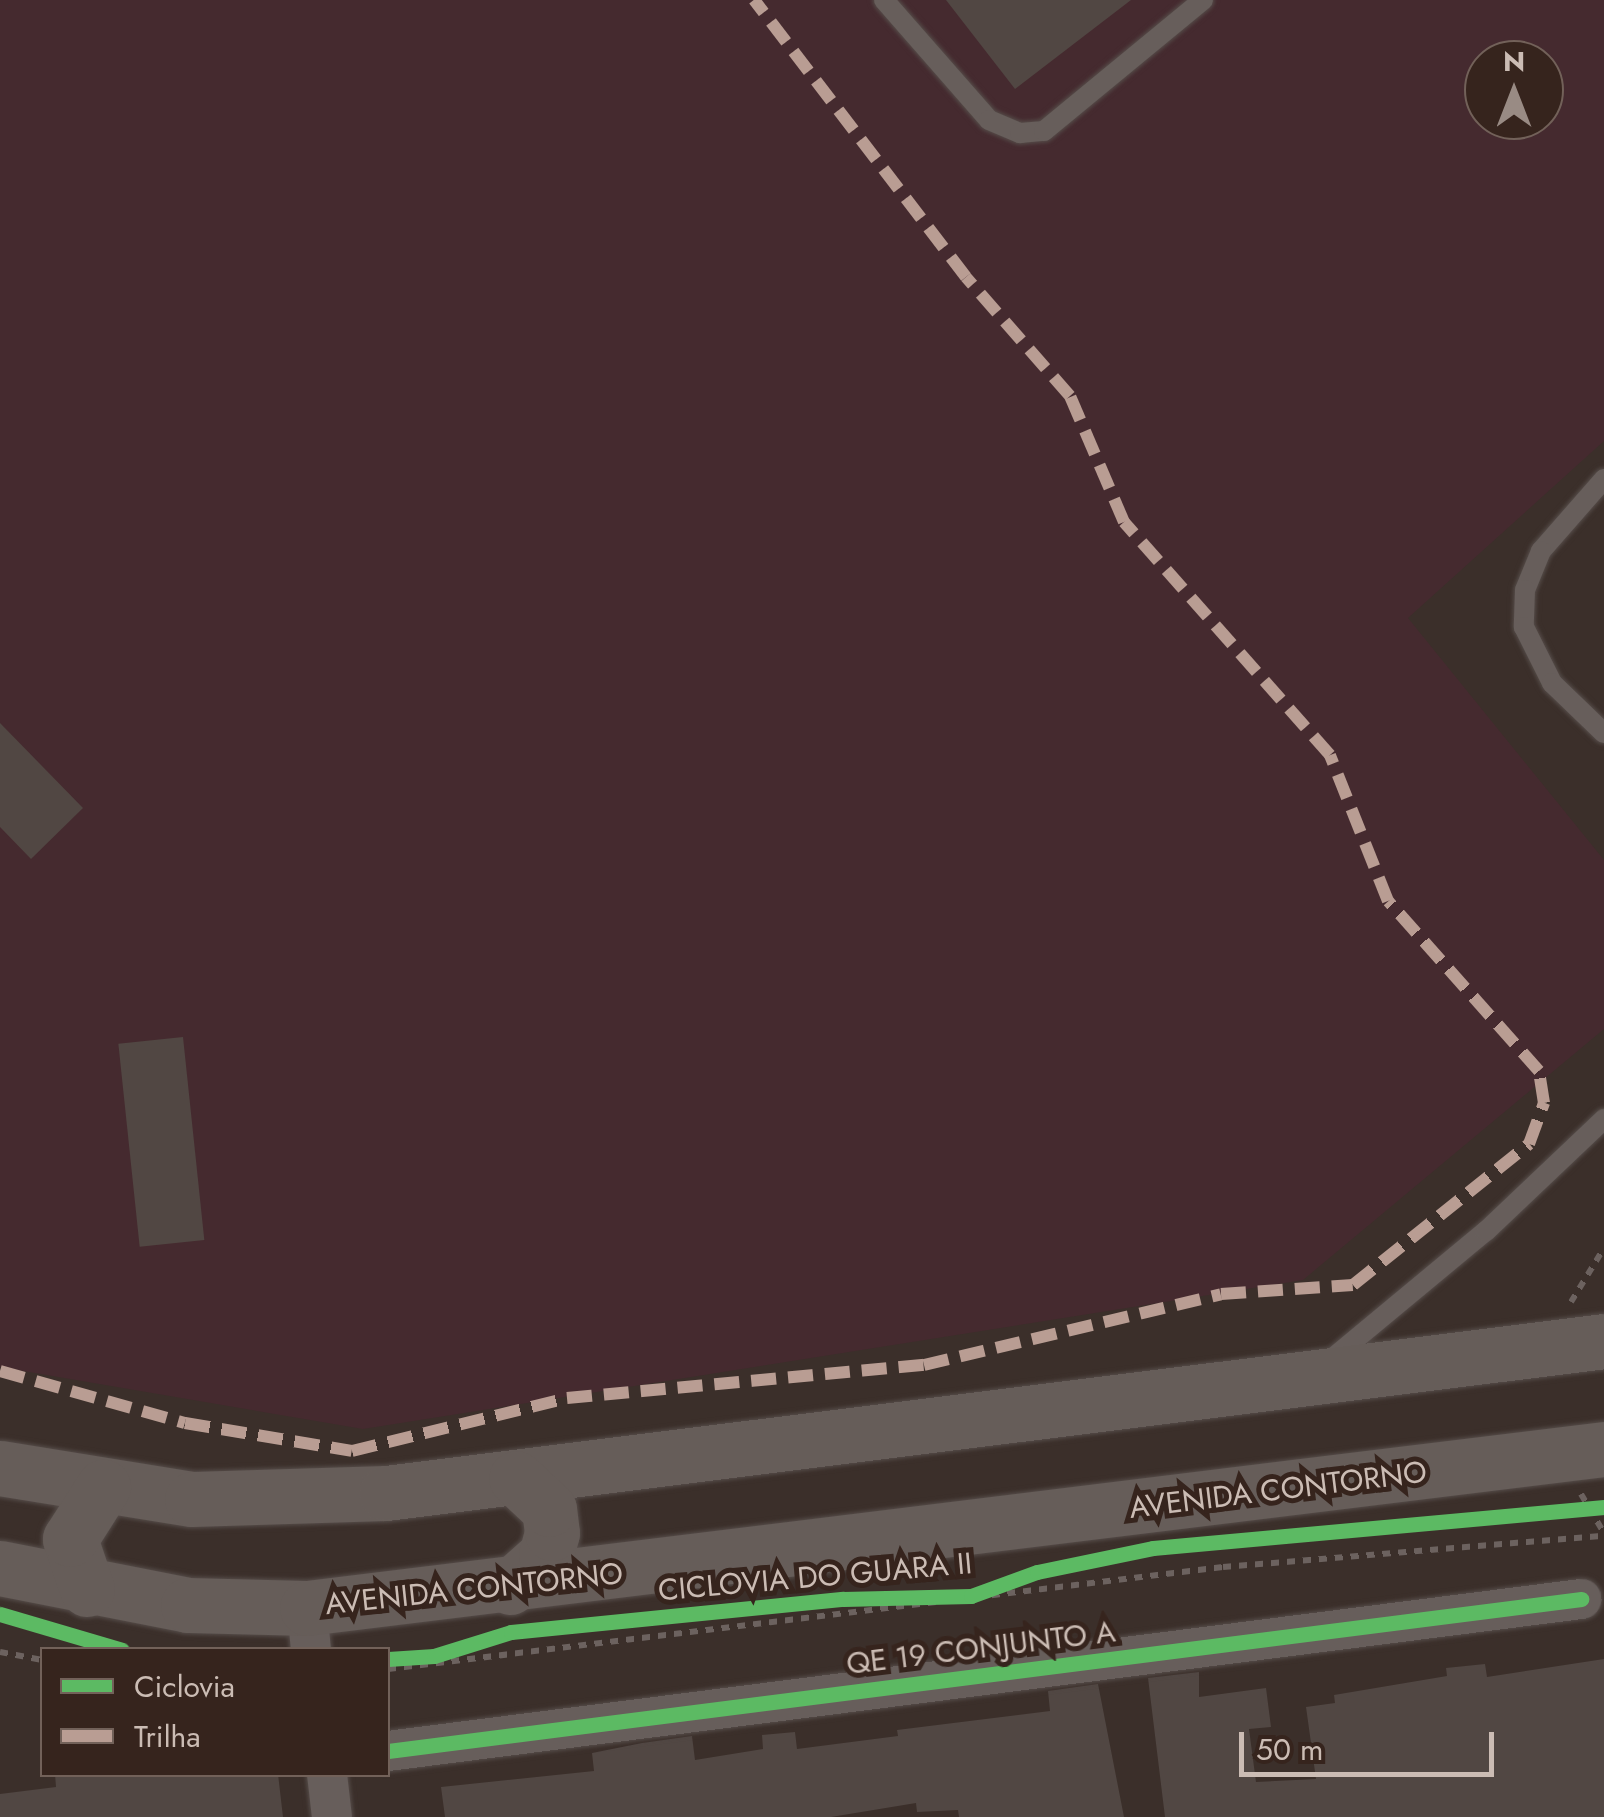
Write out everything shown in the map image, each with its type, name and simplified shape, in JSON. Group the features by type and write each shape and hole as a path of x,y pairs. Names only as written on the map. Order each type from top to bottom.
{"main road":[{"path":"0,1468 102,1488 284,1500 516,1478 1313,1374 1604,1341"},
{"name":"AVENIDA CONTORNO","path":"0,1568 309,1629 511,1609 1604,1449"},
{"path":"511,1609 546,1555 552,1533 549,1510 516,1478"},
{"path":"87,1588 70,1539 102,1488"}],"street":[{"name":"QE 19 CONJUNTO A","path":"390,1750 1581,1599"},
{"path":"327,1777 332,1817"}],"lane":[{"path":"884,0 989,120 1020,133 1044,131 1203,0"},
{"path":"1604,479 1541,550 1526,590 1524,628 1552,683 1604,732"},
{"path":"1313,1374 1428,1282 1604,1119"}],"path":[{"path":"1563,1510 1604,1507"},
{"path":"390,1670 1223,1567 1604,1536"},
{"path":"390,1659 434,1656 511,1609"},
{"path":"0,1652 40,1660"}],"shaded area":[{"path":"0,0 1604,0 1604,441 1408,618 1604,860 1604,1029 1303,1280 363,1429 0,1367"}],"building":[{"path":"946,0 1131,0 1015,89"},
{"path":"0,723 83,808 31,859 0,827"},
{"path":"183,1037 204,1240 140,1247 118,1044"},
{"path":"1604,1659 1604,1817 1165,1817 1148,1678 1199,1672 1199,1697 1266,1688 1271,1727 1249,1729 1256,1782 1316,1779 1306,1707 1335,1703 1334,1695 1447,1676 1446,1668 1485,1664 1487,1677"},
{"path":"1098,1684 1124,1817 959,1817 958,1810 917,1812 916,1803 831,1817 445,1817 441,1787 594,1771 592,1753 692,1736 695,1760 763,1749 762,1735 795,1732 797,1749 898,1736 897,1730 1050,1711 1048,1691"},
{"path":"55,1777 278,1777 283,1817 0,1817 0,1794 56,1787"}],"marked path":[{"path":"0,1371 185,1423 352,1451 567,1398 924,1365 1221,1294 1353,1285 1529,1144 1544,1103 1539,1071 1388,901 1330,755 1124,522 1070,396 966,277 754,0"}],"cycle path":[{"name":"CICLOVIA DO GUARA II","path":"390,1659 434,1656 511,1632 843,1599 971,1596 1037,1572 1153,1548 1604,1507"},
{"path":"390,1751 1581,1599"},
{"path":"0,1614 112,1647"}]}
